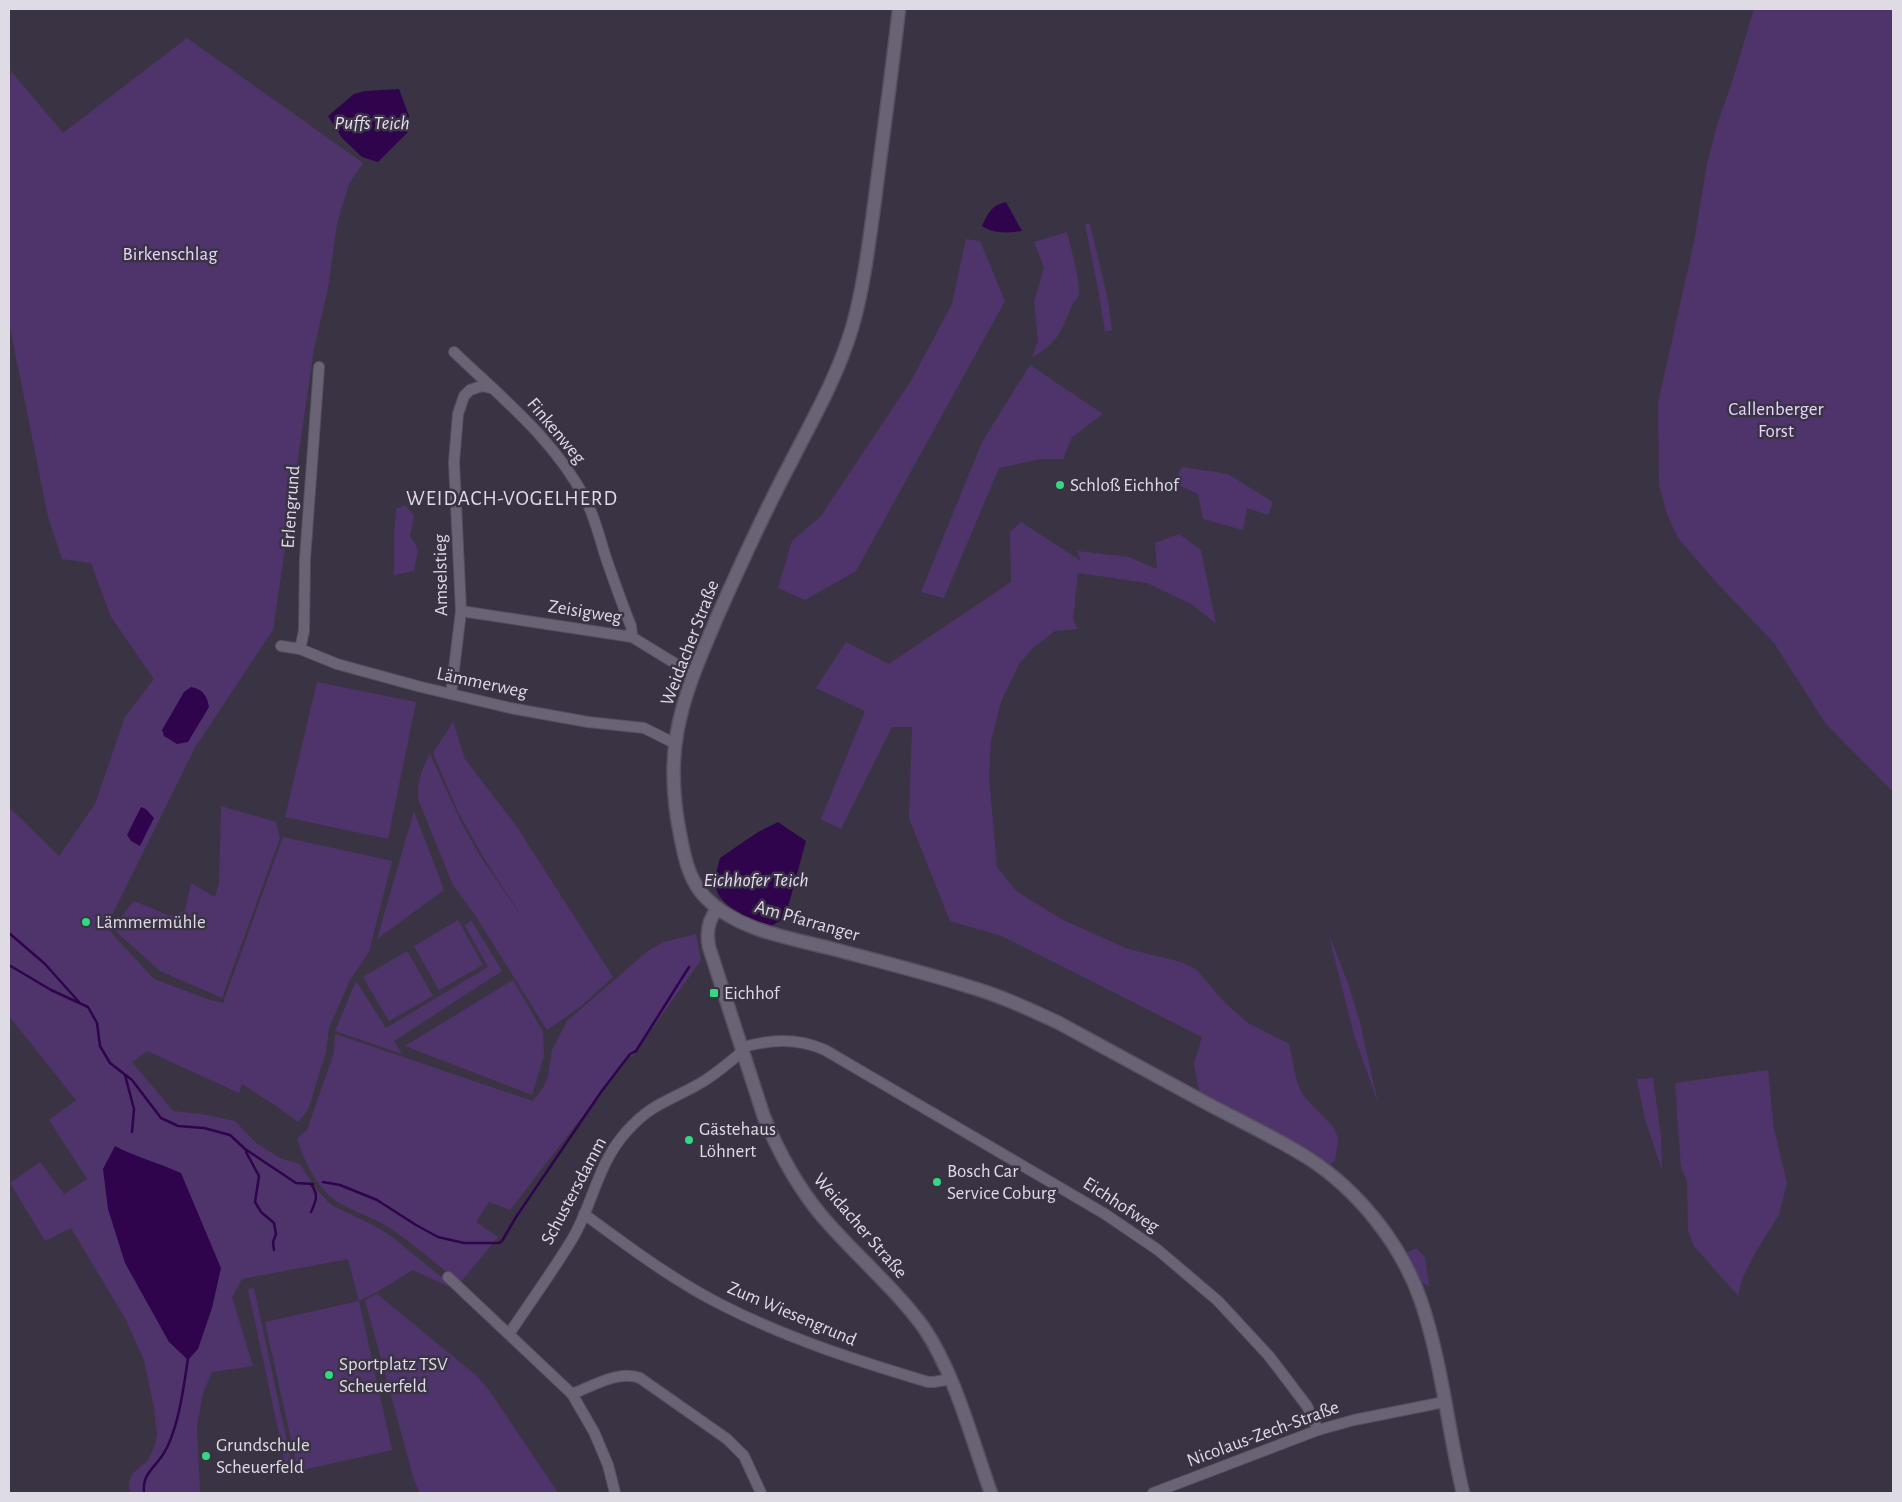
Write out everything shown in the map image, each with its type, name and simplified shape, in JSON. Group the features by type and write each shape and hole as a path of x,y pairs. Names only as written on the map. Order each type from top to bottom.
{"main road":[{"name":"Weidacher Straße","path":"899,9 868,245 853,326 842,358 826,394 758,527 694,675 681,716 676,744 676,806 690,874 706,899 718,908 709,924 707,936 709,947 741,1050 775,1144 794,1179 822,1215 922,1325 944,1364 991,1493"},
{"name":"Am Pfarranger","path":"718,908 742,922 776,934 985,992 1022,1006 1059,1023 1277,1140 1321,1167 1347,1189 1366,1210 1400,1255 1421,1302 1434,1353 1463,1493"}],"street":[{"name":"Finkenweg","path":"454,352 522,415 541,436 558,457 587,502 631,626 632,637"},
{"name":"Erlengrund","path":"300,649 304,631 307,523 319,367"},
{"name":"Amselstieg","path":"451,694 462,611 454,462 458,414 464,396 470,390 482,386 491,388"},
{"name":"Zeisigweg","path":"462,611 632,637 694,675"},
{"name":"Lämmerweg","path":"281,646 300,649 337,664 421,688 552,716 644,728 676,744"},
{"name":"Eichhofweg","path":"741,1050 756,1043 796,1041 825,1050 1105,1214 1179,1266 1218,1301 1281,1370 1307,1406 1318,1430"},
{"name":"Schustersdamm","path":"509,1334 574,1236 598,1177 625,1133 644,1114 658,1104 700,1084 715,1074 741,1050"},
{"name":"Zum Wiesengrund","path":"584,1214 636,1252 702,1294 769,1328 833,1353 928,1382 950,1379"},
{"path":"448,1277 572,1394 598,1440 608,1465 615,1493"},
{"path":"572,1394 614,1377 628,1375 640,1378 727,1439 744,1456 761,1493"},
{"name":"Nicolaus-Zech-Straße","path":"1153,1493 1318,1430 1354,1420 1444,1402"}],"green space":[{"name":"Callenberger Forst","path":"1754,9 1893,9 1893,792 1826,724 1774,643 1716,582 1678,538 1667,514 1659,485 1658,403 1694,242 1707,164 1717,125"},
{"name":"Birkenschlag","path":"187,38 363,163 349,184 337,224 328,288 314,349 273,630 196,746 106,927 154,979 223,1003 283,837 392,861 369,952 350,980 329,1028 326,1052 308,1110 298,1122 242,1084 239,1093 147,1051 132,1062 173,1111 202,1114 235,1121 256,1143 280,1158 300,1164 316,1189 331,1205 375,1226 391,1236 455,1288 413,1270 359,1301 348,1259 242,1279 232,1297 253,1366 212,1372 203,1393 197,1426 200,1493 130,1493 129,1482 132,1474 148,1460 155,1445 157,1434 154,1408 144,1360 125,1318 71,1228 45,1241 10,1183 40,1162 64,1194 87,1179 49,1120 76,1100 9,1016 9,807 59,856 95,804 125,717 154,679 111,617 91,563 62,559 48,517 9,322 9,95 11,71 63,133"},
{"path":"1085,224 1090,224 1108,300 1112,330 1105,332 1099,294"},
{"path":"1067,232 1077,275 1078,297 1071,307 1057,337 1032,358 1038,340 1034,302 1044,267 1034,242"},
{"path":"966,239 980,241 1005,301 856,571 805,600 778,588 792,541 821,516 911,381 952,304"},
{"path":"1030,365 1103,414 1072,437 1063,459 1041,459 999,468 944,598 921,592 982,442"},
{"path":"1182,467 1228,474 1273,502 1268,515 1247,508 1243,530 1203,519 1198,494 1174,483"},
{"path":"405,505 414,516 410,536 418,549 414,571 394,575 396,509"},
{"path":"1021,522 1081,561 1077,551 1129,557 1157,569 1155,543 1179,534 1201,550 1216,624 1193,605 1147,583 1078,573 1073,619 1077,629 1055,631 1034,647 1019,664 1001,702 991,741 989,776 997,867 1016,891 1063,920 1128,949 1181,962 1196,969 1226,1004 1248,1023 1289,1044 1297,1082 1303,1095 1334,1128 1338,1138 1335,1161 1330,1164 1199,1092 1194,1064 1202,1037 1002,936 950,921 909,818 912,727 892,727 841,829 821,819 865,711 816,688 846,642 889,664 1011,582 1010,532"},
{"path":"317,682 416,702 388,839 285,817"},
{"path":"453,722 465,759 517,827 613,977 580,1007 547,1030 475,915 453,885 418,799 418,786 430,754 461,822 480,856 526,923 485,860 458,812 433,753"},
{"path":"221,806 276,822 280,838 222,998 160,971 112,928 134,901 170,916 185,911 191,883 215,897 219,883"},
{"path":"414,811 444,890 377,939"},
{"path":"458,920 483,965 439,990 414,946"},
{"path":"471,920 502,971 394,1041 402,1054 335,1031 356,981 386,1028 488,967 465,926"},
{"path":"1328,932 1349,986 1360,1023 1378,1103 1354,1035"},
{"path":"696,934 701,960 632,1057 630,1055 510,1210 489,1202 476,1222 498,1237 460,1283 403,1237 376,1220 343,1205 326,1193 308,1167 297,1138 307,1130 334,1053 335,1034 533,1101 548,1077 552,1050 567,1021 649,950 664,942"},
{"path":"407,951 433,996 389,1021 363,977"},
{"path":"513,980 543,1032 544,1056 532,1095 405,1046"},
{"path":"1768,1070 1774,1129 1787,1183 1779,1215 1756,1251 1742,1279 1738,1296 1694,1246 1688,1230 1687,1181 1681,1167 1675,1083"},
{"path":"1653,1078 1661,1137 1662,1170 1645,1119 1637,1079"},
{"path":"1416,1248 1425,1257 1429,1286 1421,1282 1406,1253"},
{"path":"254,1288 292,1465 286,1467 248,1289"},
{"path":"377,1294 477,1376 489,1390 558,1493 420,1493 414,1480 365,1300"},
{"path":"359,1301 392,1450 298,1471 265,1322"}],"water":[{"name":"Puffs Teich","path":"399,89 409,116 409,131 378,162 362,157 342,138 328,116 354,94 365,91"},
{"path":"1006,202 1022,231 996,232 982,226 993,208"},
{"path":"191,687 199,689 204,694 209,707 188,742 177,744 164,736 162,730 184,692"},
{"path":"141,807 146,809 154,818 140,846 131,841 127,835"},
{"name":"Eichhofer Teich","path":"778,822 806,841 785,918 771,926 735,911 727,905 716,889 715,880 720,858 758,832"},
{"path":"115,1146 181,1173 221,1268 212,1308 198,1349 188,1360 169,1342 125,1263 108,1209 103,1169"}],"waterway":[{"path":"9,933 45,964 79,1002"},
{"path":"9,965 51,990 88,1007 97,1023 100,1046 110,1063 132,1080 161,1118 178,1126 204,1128 230,1135 245,1149 296,1183 313,1184"},
{"path":"323,1182 340,1185 377,1200 438,1237 464,1243 499,1243 601,1092 630,1054 636,1051 689,967"},
{"path":"125,1075 134,1109 132,1132"},
{"path":"246,1152 259,1176 255,1202 261,1212 274,1223 276,1234 273,1242 274,1250"},
{"path":"311,1184 316,1198 311,1212"},
{"path":"144,1493 146,1477 162,1456 172,1435 180,1409 188,1358"}],"place":[{"name":"Schloß Eichhof","path":"1060,485"},
{"name":"Lämmermühle","path":"86,922"},
{"name":"Eichhof","path":"714,993"},
{"name":"Gästehaus Löhnert","path":"689,1140"},
{"name":"Bosch Car Service Coburg","path":"937,1182"},
{"name":"Sportplatz TSV Scheuerfeld","path":"329,1375"},
{"name":"Grundschule Scheuerfeld","path":"206,1456"}],"district":[{"name":"WEIDACH-VOGELHERD","path":"512,498"}]}
